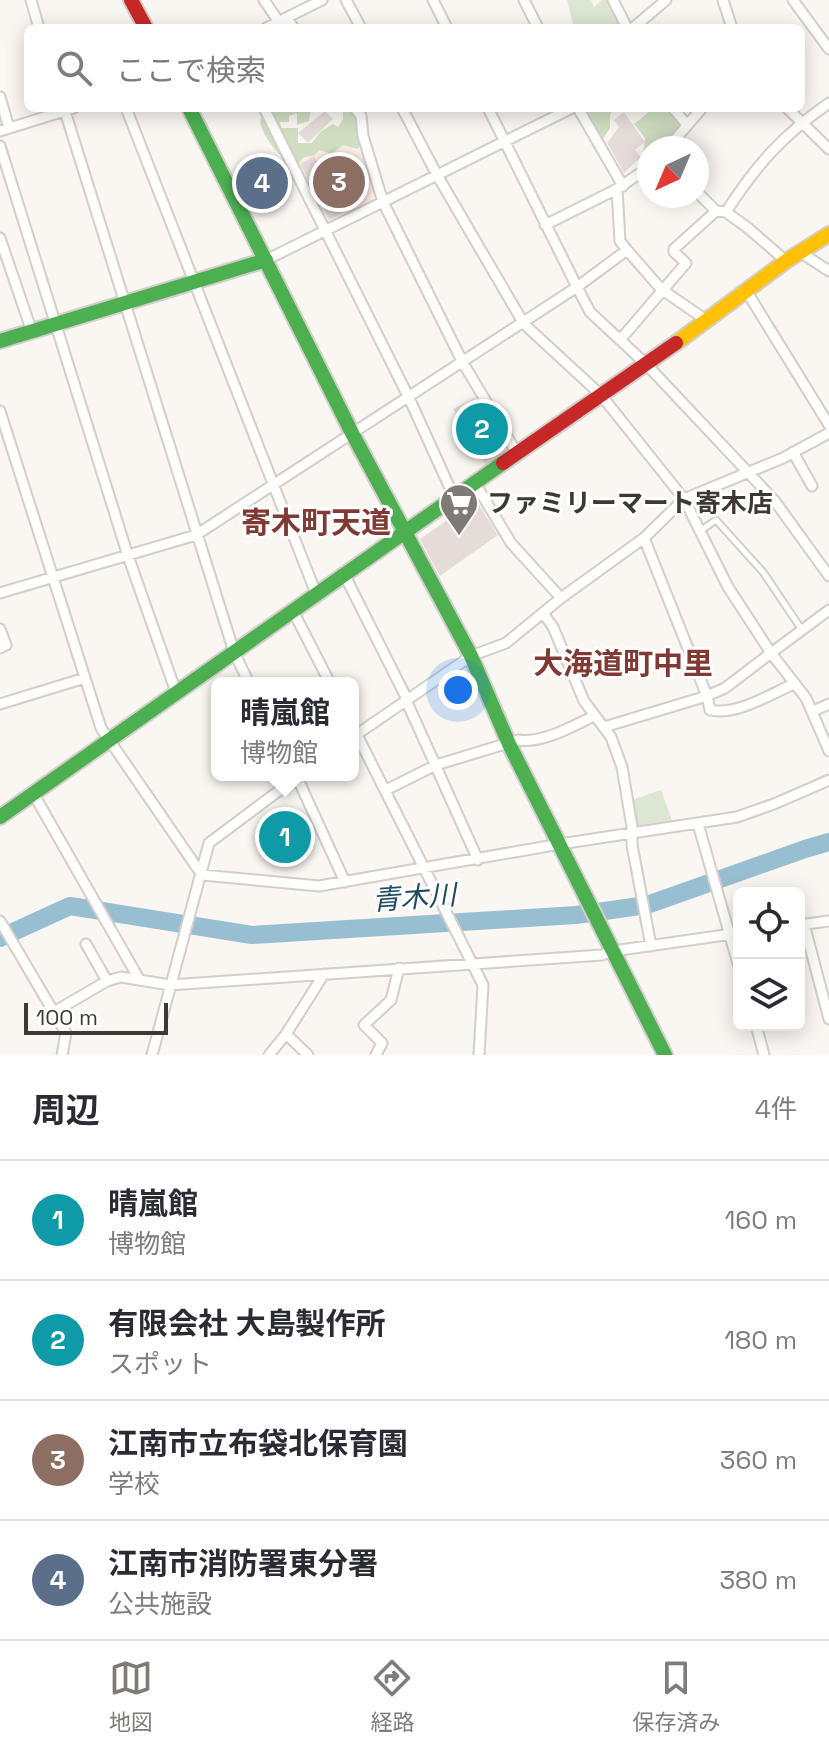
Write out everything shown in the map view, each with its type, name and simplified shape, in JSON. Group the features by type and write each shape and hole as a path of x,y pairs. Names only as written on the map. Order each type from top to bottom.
{"street":[{"path":"31,0 38,24"},
{"path":"131,0 144,24"},
{"path":"264,0 288,24"},
{"path":"274,24 322,0"},
{"path":"346,0 359,24"},
{"path":"433,0 445,24"},
{"path":"524,0 536,24"},
{"path":"613,0 628,24"},
{"path":"635,24 666,0"},
{"path":"723,0 731,24"},
{"path":"793,0 829,49"},
{"path":"0,97 4,129 58,112"},
{"path":"620,340 686,263 674,249 721,212 773,147 829,103"},
{"path":"69,112 124,305 196,535 234,652 246,677"},
{"path":"128,112 317,596"},
{"path":"191,112 352,433 471,656 509,744 665,1055"},
{"path":"266,112 409,398 454,497"},
{"path":"358,112 383,202 463,363 518,455"},
{"path":"404,112 524,324 601,395 684,499 728,587 771,653 806,698 829,751"},
{"path":"490,112 585,306 749,471 829,576"},
{"path":"0,341 266,260 564,112"},
{"path":"580,112 620,188 620,241 661,289 706,320"},
{"path":"676,112 687,125"},
{"path":"678,136 698,112"},
{"path":"791,112 829,149"},
{"path":"0,146 128,556 176,692"},
{"path":"545,225 620,188 637,176"},
{"path":"709,202 748,228 786,261"},
{"path":"0,817 647,365 786,261 829,234"},
{"path":"0,238 32,332"},
{"path":"0,593 196,535 524,324 627,250"},
{"path":"800,252 829,271"},
{"path":"747,292 829,425"},
{"path":"0,411 5,445 53,577 101,728 202,875 319,886 560,844 698,824 749,813 829,780"},
{"path":"359,730 471,656 506,643 561,598 644,538 684,499 829,433"},
{"path":"793,452 812,486"},
{"path":"475,483 511,543 561,598"},
{"path":"644,538 710,710 740,708 794,684"},
{"path":"345,576 407,700 478,860"},
{"path":"604,727 725,688 829,610"},
{"path":"294,613 327,677"},
{"path":"543,613 553,627 584,701 611,737 622,767 632,827 630,834 651,946"},
{"path":"0,629 6,645 0,648"},
{"path":"0,704 85,678"},
{"path":"813,711 829,704"},
{"path":"386,790 436,765 561,731 594,716"},
{"path":"359,742 483,985 479,1055"},
{"path":"152,1055 209,843 291,781"},
{"path":"300,781 345,882"},
{"path":"33,793 139,979"},
{"path":"698,824 733,930"},
{"path":"0,921 66,1033 62,1055"},
{"path":"805,925 829,921"},
{"path":"52,1013 107,981 121,977 170,985 602,955 733,933"},
{"path":"805,934 825,992 829,1019"},
{"path":"86,944 107,981"},
{"path":"376,1055 382,1043 364,1025 391,1000 399,968"},
{"path":"269,1055 324,974"},
{"path":"758,1031 764,1055"},
{"path":"286,1034 308,1055"}],"lane":[{"path":"699,532 716,520 763,572 802,630"}],"shaded area":[{"path":"362,126 383,202 326,231 291,161"}],"green space":[{"path":"567,0 591,0 594,7 607,0 621,24 573,24"},
{"path":"265,112 310,112 309,121 297,125 297,113 289,116 289,122 280,122 281,128 298,128 298,143 312,143 320,132 333,124 338,127 343,112 354,112 363,136 358,149 343,145 332,154 320,150 313,156 304,157 295,168 275,150 263,132"},
{"path":"582,112 612,112 610,128 601,142"},
{"path":"649,112 670,112 682,127 674,136 643,136 634,124"},
{"path":"661,790 672,820 636,826 632,800"}],"building":[{"path":"324,112 333,119 308,143 298,133"},
{"path":"624,112 641,136 637,136 637,161 624,173 607,143 619,127 614,120"},
{"path":"314,156 335,196 353,187 362,203 329,220 300,164"},
{"path":"475,398 506,449 485,464 453,409"},
{"name":"ファミリーマート寄木店","path":"476,500 498,535 440,576 420,539"}],"waterway":[{"name":"青木川","path":"0,938 70,906 252,935 576,915 647,905 829,842"}],"traffic: fast":[{"path":"191,112 352,433 471,656 509,744 665,1055"},
{"path":"0,341 266,260"},
{"path":"0,817 503,463"}],"traffic: slow":[{"path":"676,343 786,261 829,234"}],"traffic: jam":[{"path":"131,0 144,24"},
{"path":"503,463 676,343"}],"place":[{"name":"江南市立布袋北保育園","path":"339,182"},
{"name":"江南市消防署東分署","path":"262,183"},
{"name":"有限会社 大島製作所","path":"482,429"},
{"name":"ファミリーマート寄木店","path":"459,537"},
{"name":"晴嵐館","path":"285,837"}],"district":[{"name":"寄木町天道","path":"316,522"},
{"name":"大海道町中里","path":"623,663"}]}
